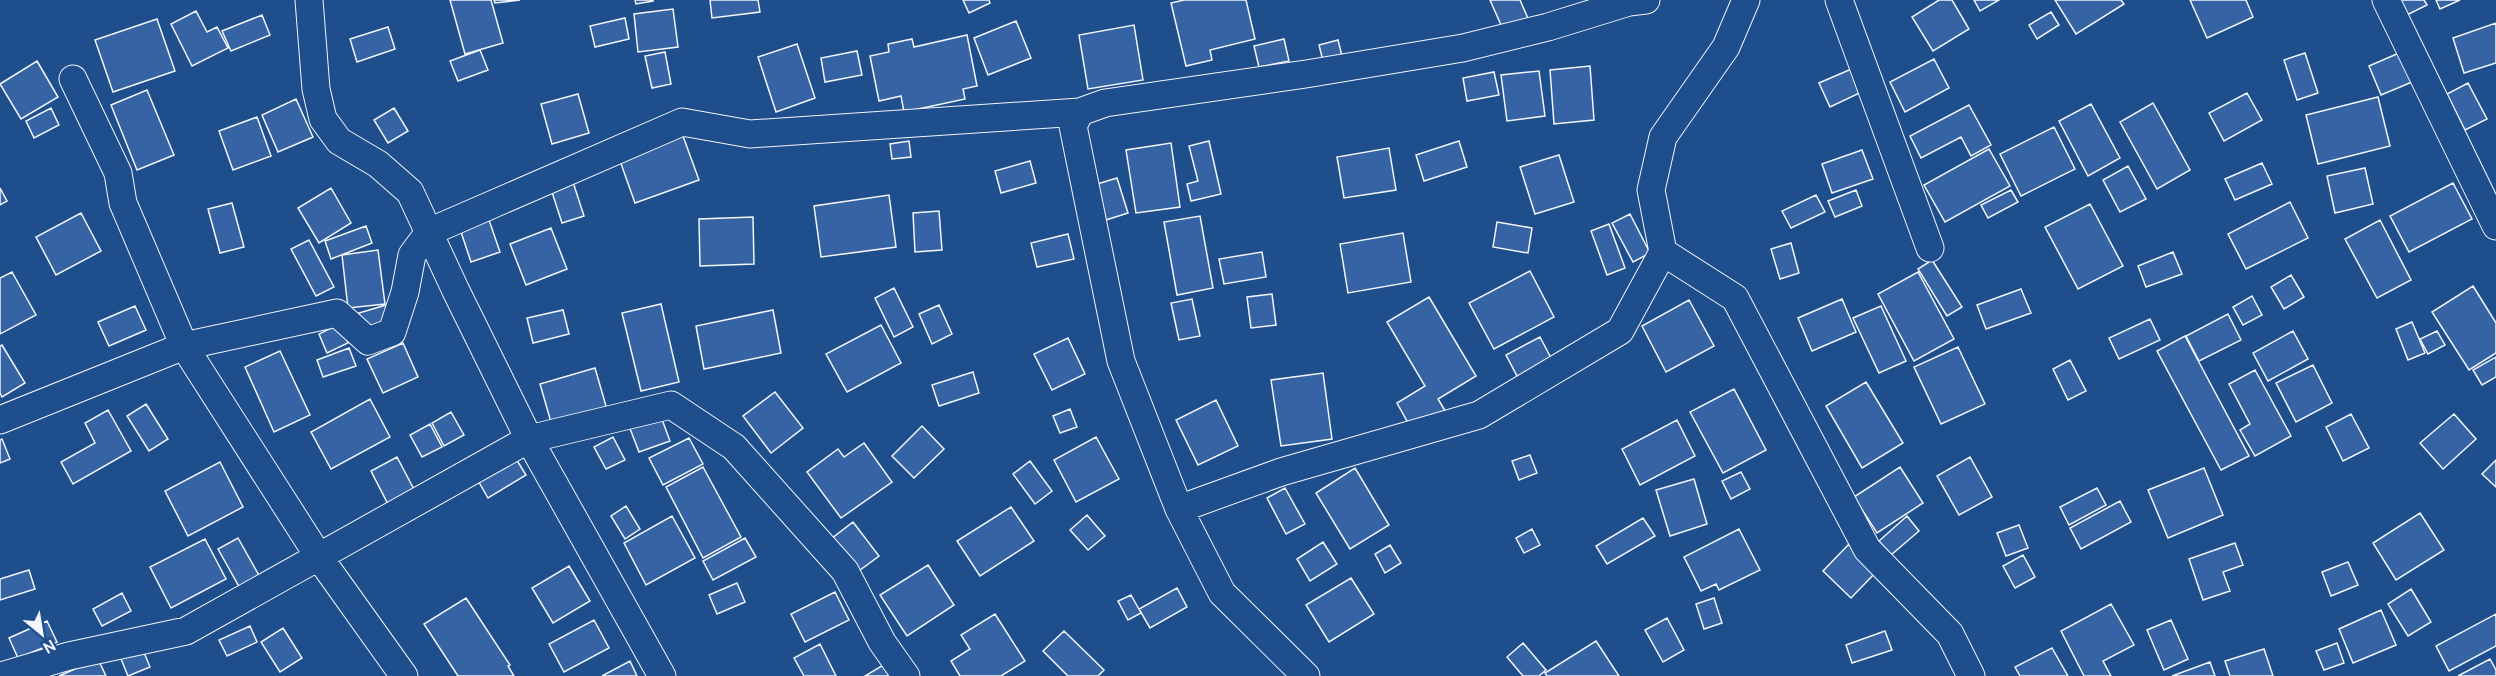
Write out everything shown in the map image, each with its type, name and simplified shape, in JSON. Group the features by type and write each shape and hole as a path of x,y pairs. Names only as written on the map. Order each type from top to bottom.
{"street":[{"path":"309,0 316,89 323,119 339,141 378,164 410,192 529,439 662,676"},
{"path":"0,420 184,346 337,314 368,341 392,332 405,292 412,255 429,232 682,122 750,134 1080,112 1106,103 1463,48 1548,27 1629,2 1646,0"},
{"path":"1179,509 1281,472 1479,416 1620,331 1663,252 1651,190 1663,137 1726,47 1746,0"},
{"path":"1839,0 1930,248"},
{"path":"2386,0 2496,226"},
{"path":"73,79 118,173 123,204 184,346 318,557 404,676"},
{"path":"1080,112 1073,126 1121,361 1179,509 1222,593 1306,676"},
{"path":"1663,252 1735,298 1867,549 1950,634 1971,676"},
{"path":"1,676 69,656 186,631 529,439 671,405 734,447 844,571 882,642 906,676"}],"building":[{"path":"450,0 491,0 503,43 465,54"},
{"path":"494,0 520,0 495,3"},
{"path":"635,0 653,0 653,1 636,4"},
{"path":"710,0 758,0 760,12 712,18"},
{"path":"963,0 989,0 990,3 969,13"},
{"path":"1184,0 1246,0 1255,39 1210,50 1212,60 1186,66 1171,3"},
{"path":"1490,0 1520,0 1530,23 1505,34"},
{"path":"1939,0 1952,0 1969,29 1933,51 1912,17"},
{"path":"1974,0 1999,0 1980,11"},
{"path":"2055,0 2121,0 2124,4 2076,34"},
{"path":"2190,0 2246,0 2253,17 2207,38"},
{"path":"2395,0 2424,0 2427,5 2403,17"},
{"path":"2436,0 2460,0 2440,9"},
{"path":"673,9 678,47 638,52 634,14"},
{"path":"196,11 207,32 217,27 228,48 192,66 171,24"},
{"path":"2051,12 2059,25 2037,39 2029,25"},
{"path":"262,15 270,35 231,51 222,31"},
{"path":"625,18 629,39 595,47 590,26"},
{"path":"157,19 175,71 113,92 95,40"},
{"path":"1016,21 1031,58 988,75 974,38"},
{"path":"2496,23 2496,63 2464,73 2453,38"},
{"path":"1134,25 1143,80 1088,89 1079,35"},
{"path":"388,27 395,49 357,62 350,39"},
{"path":"967,35 977,86 963,89 965,99 904,112 901,96 879,101 870,56 889,52 888,44 912,39 914,47"},
{"path":"1284,39 1289,61 1259,67 1254,46"},
{"path":"1338,40 1342,56 1323,61 1319,45"},
{"path":"797,44 815,98 776,112 758,57"},
{"path":"480,50 488,70 458,81 450,61"},
{"path":"857,51 862,75 825,82 821,58"},
{"path":"665,52 671,84 652,88 645,56"},
{"path":"2305,53 2318,93 2297,100 2284,60"},
{"path":"2399,53 2412,82 2381,95 2369,66"},
{"path":"1934,59 1949,88 1905,112 1890,82"},
{"path":"37,61 58,97 21,119 0,84"},
{"path":"1590,66 1594,120 1554,124 1550,70"},
{"path":"1856,67 1866,90 1830,107 1819,83"},
{"path":"1539,71 1545,116 1507,121 1501,75"},
{"path":"1494,72 1499,95 1467,101 1463,78"},
{"path":"2468,83 2487,119 2465,130 2447,94"},
{"path":"147,90 174,155 137,170 111,105"},
{"path":"2247,93 2262,120 2224,141 2209,113"},
{"path":"578,94 589,133 552,144 541,104"},
{"path":"2378,97 2390,146 2318,164 2306,115"},
{"path":"296,99 313,137 278,152 262,115"},
{"path":"2153,103 2190,170 2157,189 2120,122"},
{"path":"2091,104 2120,158 2088,176 2059,121"},
{"path":"1969,105 1991,145 1971,156 1961,137 1921,158 1910,136"},
{"path":"51,108 59,125 34,138 26,121"},
{"path":"394,108 408,131 388,143 374,120"},
{"path":"257,117 271,156 233,170 219,131"},
{"path":"2054,127 2075,169 2021,196 2000,154"},
{"path":"683,136 699,180 635,203 619,158"},
{"path":"909,141 911,157 892,159 890,144"},
{"path":"1209,141 1221,194 1191,201 1187,184 1198,181 1189,146"},
{"path":"1459,141 1467,167 1424,181 1416,155"},
{"path":"1171,143 1180,207 1136,213 1126,150"},
{"path":"1389,148 1396,190 1344,198 1337,157"},
{"path":"1989,149 2010,186 1945,222 1924,185"},
{"path":"1862,150 1873,179 1832,193 1822,164"},
{"path":"1559,155 1574,202 1535,214 1520,167"},
{"path":"1030,161 1036,183 1001,193 995,171"},
{"path":"2262,163 2272,184 2235,200 2225,179"},
{"path":"2128,166 2146,199 2120,212 2103,180"},
{"path":"2365,168 2373,204 2335,213 2327,176"},
{"path":"1117,178 1128,213 1106,220 1094,185"},
{"path":"572,179 584,216 562,223 550,186"},
{"path":"2453,183 2472,219 2409,252 2390,216"},
{"path":"0,188 7,201 0,205"},
{"path":"331,188 351,223 319,243 298,208"},
{"path":"1856,190 1862,206 1835,217 1828,201"},
{"path":"2011,190 2018,202 1988,218 1981,205"},
{"path":"889,195 896,247 821,257 814,206"},
{"path":"1816,195 1825,212 1791,228 1782,211"},
{"path":"2290,202 2308,238 2246,269 2228,234"},
{"path":"232,203 244,247 220,253 208,209"},
{"path":"2090,204 2123,266 2078,289 2045,227"},
{"path":"939,211 942,250 915,252 913,213"},
{"path":"81,213 101,251 56,275 36,237"},
{"path":"1630,214 1650,253 1633,262 1612,223"},
{"path":"1200,216 1213,288 1177,295 1164,222"},
{"path":"753,217 754,264 700,266 699,219"},
{"path":"489,220 500,252 471,262 460,229"},
{"path":"2380,220 2411,280 2377,298 2345,239"},
{"path":"1497,222 1532,228 1528,253 1493,247"},
{"path":"1609,224 1625,268 1607,275 1591,231"},
{"path":"366,226 372,243 331,259 325,241"},
{"path":"551,228 567,269 526,285 510,244"},
{"path":"1403,233 1411,282 1348,293 1340,244"},
{"path":"1068,234 1074,259 1037,267 1031,243"},
{"path":"309,240 334,287 316,296 291,249"},
{"path":"1791,243 1799,273 1780,279 1771,249"},
{"path":"378,250 385,304 348,308 342,255"},
{"path":"1262,252 1266,277 1224,284 1219,259"},
{"path":"2173,252 2182,274 2146,287 2138,266"},
{"path":"1932,260 1962,307 1947,316 1918,269"},
{"path":"1530,271 1554,317 1494,349 1469,303"},
{"path":"12,272 36,315 0,334 0,278"},
{"path":"1918,272 1954,339 1914,361 1878,294"},
{"path":"2291,275 2304,297 2284,309 2271,287"},
{"path":"2473,286 2496,323 2496,353 2469,370 2432,312"},
{"path":"894,288 913,327 894,337 875,298"},
{"path":"2021,289 2031,313 1986,329 1977,305"},
{"path":"1272,294 1276,325 1251,328 1247,297"},
{"path":"2252,296 2262,315 2243,325 2233,307"},
{"path":"1429,297 1476,376 1438,399 1450,419 1417,439 1397,403 1425,386 1387,322"},
{"path":"1192,299 1200,336 1179,340 1171,303"},
{"path":"1842,299 1856,332 1812,351 1798,318"},
{"path":"1689,300 1714,346 1666,372 1642,326"},
{"path":"661,304 679,382 641,391 622,313"},
{"path":"386,305 391,321 364,329 359,313"},
{"path":"939,305 952,334 932,344 919,314"},
{"path":"135,306 146,330 109,346 98,322"},
{"path":"1881,306 1906,361 1879,373 1853,318"},
{"path":"563,310 569,334 533,343 527,318"},
{"path":"773,310 781,353 704,369 696,326"},
{"path":"2228,314 2241,340 2199,361 2186,336"},
{"path":"2150,319 2160,340 2119,359 2109,338"},
{"path":"2412,322 2425,353 2408,360 2396,329"},
{"path":"339,324 348,343 327,353 319,334"},
{"path":"881,325 901,363 847,392 826,354"},
{"path":"2293,331 2308,359 2268,381 2253,353"},
{"path":"2437,331 2445,345 2428,354 2420,339"},
{"path":"2185,336 2249,456 2221,470 2157,351"},
{"path":"1540,337 1562,379 1528,397 1506,355"},
{"path":"1068,338 1085,374 1052,390 1034,354"},
{"path":"403,343 418,377 383,393 367,359"},
{"path":"2,345 25,383 2,397 0,393 0,346"},
{"path":"1958,347 1985,404 1941,424 1914,367"},
{"path":"349,348 356,366 323,377 317,360"},
{"path":"280,351 310,415 274,432 245,367"},
{"path":"2496,357 2496,377 2482,385 2473,370"},
{"path":"2070,360 2086,391 2068,400 2053,369"},
{"path":"2313,365 2332,403 2296,422 2276,383"},
{"path":"595,368 608,413 553,429 540,384"},
{"path":"2255,370 2291,436 2255,456 2240,430 2250,424 2229,384"},
{"path":"973,372 979,393 939,406 932,385"},
{"path":"1323,373 1332,439 1281,446 1271,380"},
{"path":"1866,382 1903,443 1862,468 1826,406"},
{"path":"1734,389 1766,450 1723,473 1690,412"},
{"path":"775,392 803,428 771,453 743,416"},
{"path":"370,399 390,437 331,469 311,432"},
{"path":"1216,400 1238,446 1198,465 1176,420"},
{"path":"146,404 168,439 149,451 127,416"},
{"path":"1070,409 1077,427 1060,433 1053,416"},
{"path":"108,410 131,451 73,484 61,462 95,443 85,423"},
{"path":"451,412 464,435 444,446 432,423"},
{"path":"660,414 670,441 639,452 629,426"},
{"path":"2351,414 2369,448 2343,461 2326,427"},
{"path":"2454,414 2476,439 2443,469 2420,443"},
{"path":"1677,420 1695,456 1640,485 1622,449"},
{"path":"430,424 442,447 422,457 410,435"},
{"path":"922,426 944,449 914,478 892,456"},
{"path":"613,437 625,460 606,469 594,447"},
{"path":"1096,437 1119,479 1076,502 1054,460"},
{"path":"689,438 703,464 663,485 649,458"},
{"path":"2,439 10,459 0,463 0,440"},
{"path":"864,443 892,482 841,518 807,472 838,449 844,457"},
{"path":"513,454 526,475 488,498 476,477"},
{"path":"1530,455 1537,473 1519,480 1512,461"},
{"path":"397,457 419,499 392,512 371,471"},
{"path":"1970,457 1992,497 1959,515 1937,476"},
{"path":"2496,460 2496,487 2482,474"},
{"path":"1030,461 1052,491 1035,504 1013,474"},
{"path":"220,462 243,507 188,536 165,491"},
{"path":"703,467 741,537 703,558 666,487"},
{"path":"1900,467 1923,503 1877,533 1854,497"},
{"path":"1355,468 1389,525 1350,549 1316,493"},
{"path":"2204,468 2223,515 2168,538 2148,490"},
{"path":"1741,472 1750,489 1731,499 1722,481"},
{"path":"1694,479 1707,524 1670,536 1656,490"},
{"path":"1285,488 1305,524 1286,534 1267,498"},
{"path":"2097,488 2106,505 2069,525 2060,507"},
{"path":"2120,501 2131,522 2081,549 2070,528"},
{"path":"626,506 640,529 625,539 611,516"},
{"path":"1011,507 1034,541 980,576 957,541"},
{"path":"2420,513 2444,550 2396,580 2373,543"},
{"path":"1087,515 1105,536 1088,550 1070,530"},
{"path":"672,516 695,558 646,585 624,543"},
{"path":"1907,516 1919,531 1891,555 1879,541"},
{"path":"1643,518 1655,536 1607,564 1596,546"},
{"path":"853,522 879,556 856,573 831,539"},
{"path":"2019,525 2028,548 2006,556 1997,533"},
{"path":"1532,529 1540,545 1524,553 1516,538"},
{"path":"1739,529 1760,570 1719,590 1716,584 1701,591 1684,557"},
{"path":"238,538 261,579 241,590 218,549"},
{"path":"745,538 756,557 713,580 703,561"},
{"path":"205,539 226,579 171,608 150,567"},
{"path":"1323,542 1337,564 1310,581 1297,559"},
{"path":"2235,543 2243,565 2223,572 2230,591 2203,600 2189,559"},
{"path":"1849,544 1877,571 1851,598 1823,571"},
{"path":"1390,545 1401,563 1385,573 1375,554"},
{"path":"2023,555 2035,577 2015,588 2003,566"},
{"path":"2348,562 2358,585 2331,596 2322,572"},
{"path":"928,565 954,605 907,636 880,595"},
{"path":"569,566 590,601 553,623 532,588"},
{"path":"29,570 35,589 0,600 0,579"},
{"path":"1351,578 1374,614 1329,642 1306,605"},
{"path":"737,583 745,602 717,614 709,595"},
{"path":"1177,588 1187,607 1150,628 1139,609"},
{"path":"2411,589 2431,622 2408,636 2388,604"},
{"path":"835,592 849,620 805,642 791,614"},
{"path":"122,593 131,611 102,626 93,609"},
{"path":"1131,595 1141,613 1128,620 1118,601"},
{"path":"466,598 510,665 508,666 514,676 458,676 424,624"},
{"path":"1714,598 1722,623 1704,629 1696,604"},
{"path":"2111,604 2134,645 2103,661 2111,676 2084,676 2061,631"},
{"path":"2381,610 2396,645 2353,663 2339,629"},
{"path":"995,614 1025,661 1001,676 960,676 951,661 970,649 961,635"},
{"path":"2496,614 2496,646 2449,671 2436,646"},
{"path":"1667,618 1684,650 1663,662 1645,630"},
{"path":"594,620 609,648 564,672 549,644"},
{"path":"2171,620 2188,659 2164,670 2147,630"},
{"path":"47,621 57,642 18,658 9,638"},
{"path":"250,626 257,642 227,656 219,640"},
{"path":"283,628 302,658 280,672 261,642"},
{"path":"1064,631 1104,670 1098,676 1068,676 1043,651"},
{"path":"1885,631 1892,650 1852,663 1846,645"},
{"path":"1596,641 1619,676 1547,676 1545,673"},
{"path":"1523,643 1546,670 1539,676 1523,676 1507,657"},
{"path":"2337,643 2344,663 2324,670 2316,651"},
{"path":"820,644 836,676 804,676 794,658"},
{"path":"141,645 150,667 128,676 119,654"},
{"path":"2052,648 2068,676 2020,676 2015,667"},
{"path":"2264,649 2273,676 2230,676 2225,661"},
{"path":"98,659 106,676 59,676"},
{"path":"2490,659 2496,670 2496,676 2458,676"},
{"path":"630,661 637,676 602,676"},
{"path":"2210,662 2215,676 2172,676"},
{"path":"885,664 892,676 865,676"}]}
